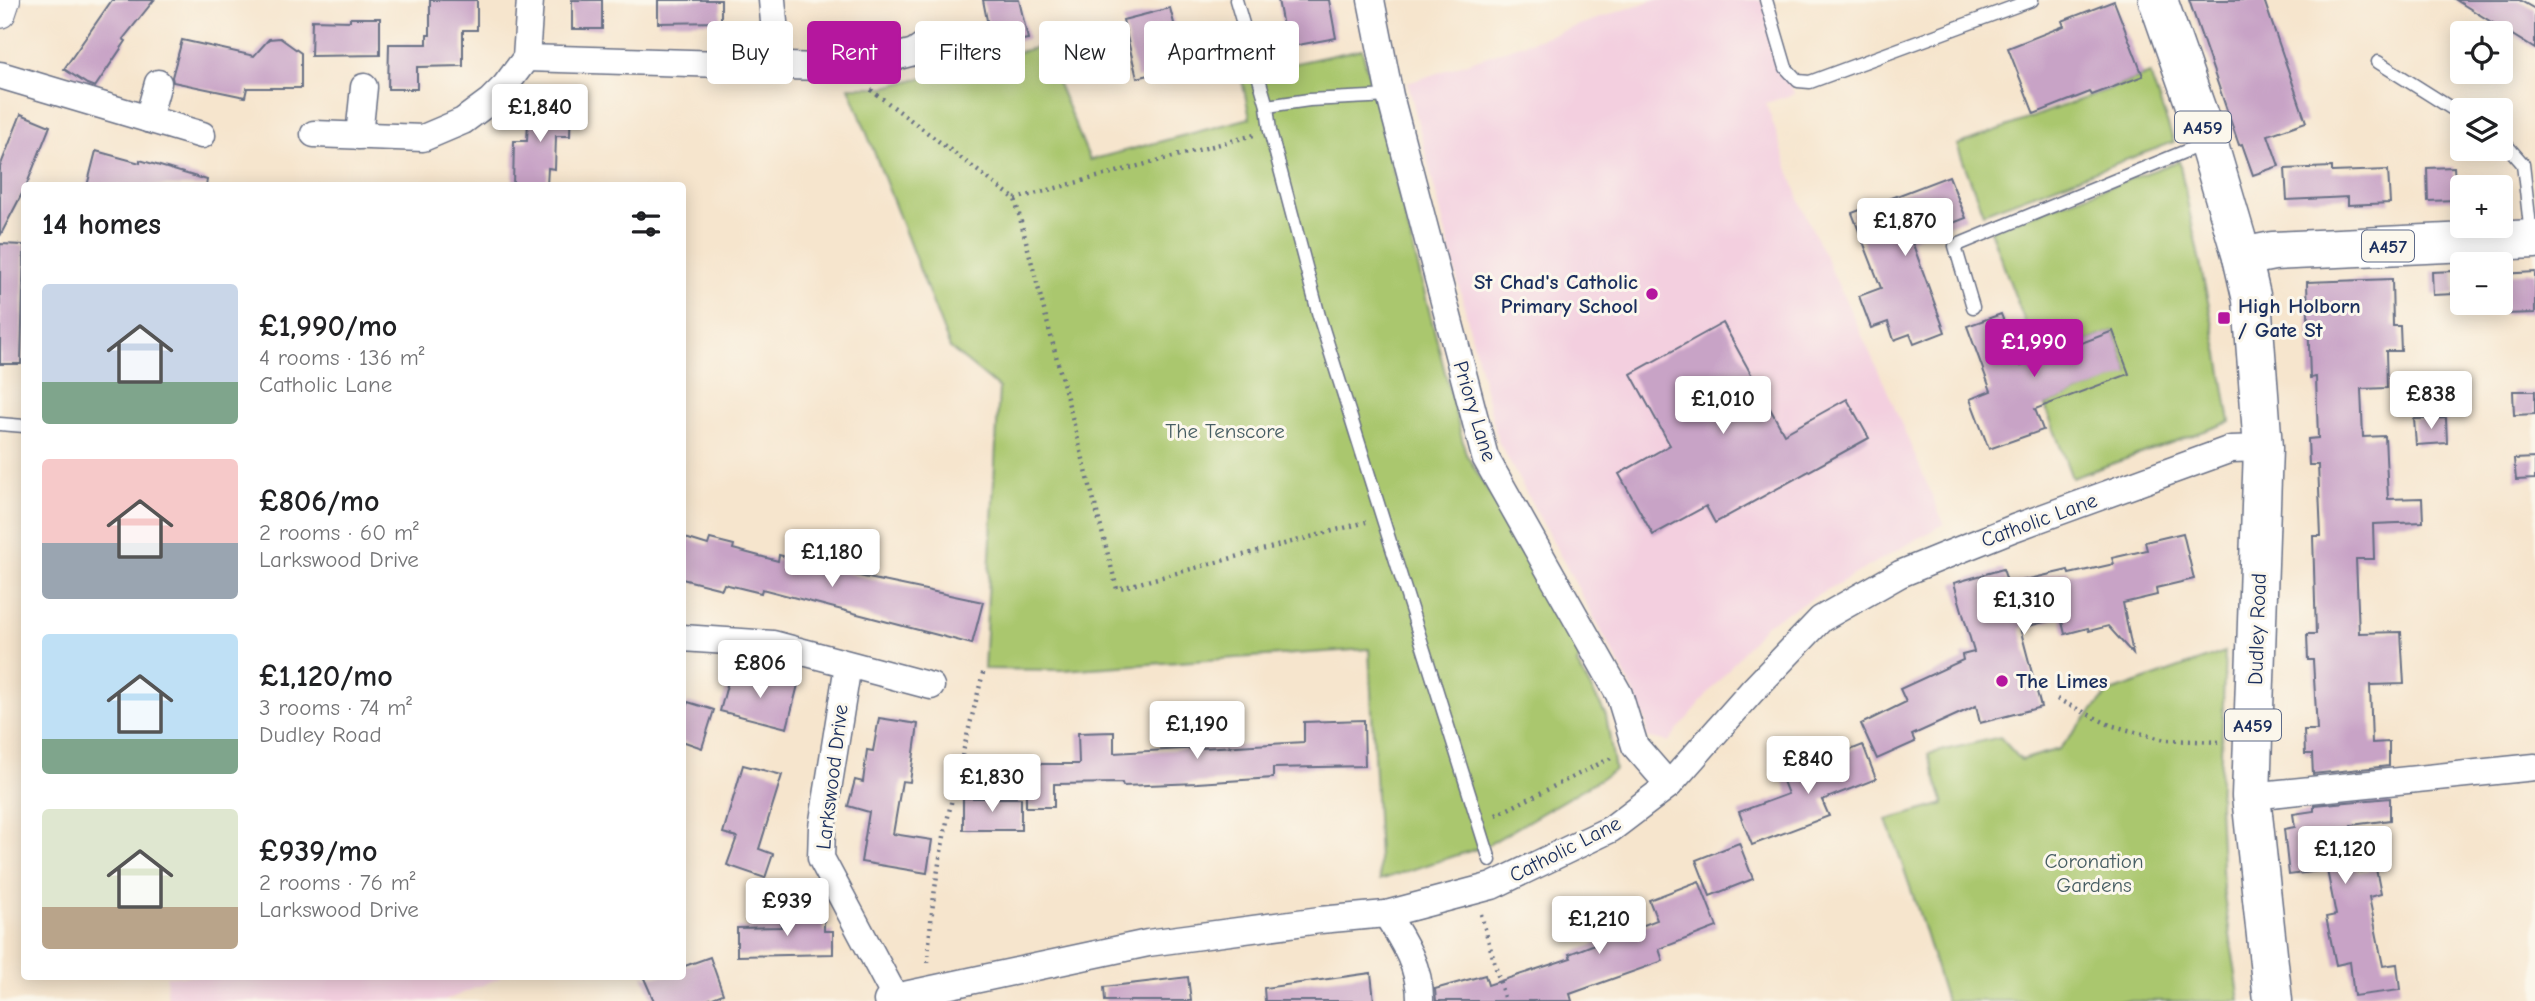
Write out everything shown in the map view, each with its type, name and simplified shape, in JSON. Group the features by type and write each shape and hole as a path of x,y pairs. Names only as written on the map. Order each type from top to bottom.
{"main road":[{"name":"A459","path":"2158,0 2208,142 2242,257"},
{"name":"A457","path":"2242,257 2273,251 2533,239"},
{"name":"Dudley Road","path":"2242,257 2252,300 2263,448 2251,796 2273,1001"}],"street":[{"path":"0,12 4,0"},
{"path":"314,134 423,138 464,121 505,86 526,58 530,0"},
{"path":"772,0 774,21"},
{"name":"Priory Lane","path":"1371,0 1390,96 1485,457 1619,694 1635,746 1669,785"},
{"path":"793,66 854,68 915,51"},
{"path":"526,58 707,64"},
{"path":"0,75 202,135"},
{"path":"148,119 158,83"},
{"path":"359,136 364,87"},
{"name":"Catholic Lane","path":"891,999 1148,943 1386,914 1492,886 1611,829 1669,785 1752,691 1821,619 1900,574 2014,528 2231,449 2263,448"},
{"path":"686,638 773,644 931,686"},
{"name":"Larkswood Drive","path":"848,665 822,827 821,858 891,999"},
{"path":"2251,796 2535,767"},
{"path":"1386,914 1405,943 1421,988 1420,1001"}],"lane":[{"path":"1236,0 1267,106 1270,131 1319,316 1490,860"},
{"path":"1766,0 1786,68 1798,81 1810,82 2032,0"},
{"path":"2378,62 2450,107"},
{"path":"1267,106 1309,100 1390,96"},
{"path":"1973,307 1955,246 2208,142"},
{"path":"2513,153 2523,164 2533,239"},
{"path":"0,424 21,426"}],"path":[{"path":"873,93 1015,199 1117,589 1383,517"},
{"path":"1015,199 1270,131"},
{"path":"928,990 930,917 952,798 984,669"},
{"path":"2057,699 2110,725 2165,740 2229,743"},
{"path":"1479,823 1619,755"},
{"path":"1481,914 1505,1001"}],"shaded area":[{"name":"St Chad's Catholic Primary School","path":"1653,0 1761,0 1794,94 1766,103 1801,205 1884,383 1944,524 1765,625 1668,742 1647,737 1646,721 1630,684 1498,441 1408,83"},
{"path":"166,980 495,980 444,1001 168,1001"}],"green space":[{"name":"The Tenscore","path":"1039,47 1039,84 1058,84 1090,160 1250,118 1243,84 1299,84 1299,63 1362,49 1466,454 1583,650 1577,664 1606,715 1615,770 1486,846 1380,880 1369,649 1063,670 984,669 999,388 950,348 849,87 886,87 915,79 915,84 1025,84 1025,50"},
{"path":"2150,74 2174,142 1983,213 1957,145"},
{"path":"2179,161 2230,422 2072,478 2045,405 2129,373 2113,331 2039,359 1990,230"},
{"name":"Coronation Gardens","path":"2225,652 2219,805 2223,889 2240,1001 1946,1001 1887,820 1944,804 1928,754 2000,737 2021,760 2059,749 2108,693"}],"building":[{"path":"112,0 154,0 123,39 126,41 95,87 64,69"},
{"path":"430,0 477,0 477,30 463,30 463,66 417,67 417,89 388,89 389,44 427,44 427,35 430,35"},
{"path":"572,0 602,0 602,29 572,29"},
{"path":"658,0 721,0 721,21 658,23"},
{"path":"983,0 1019,0 1024,21 987,21"},
{"path":"1278,0 1329,0 1336,38 1299,45 1299,21 1282,21"},
{"path":"2189,0 2264,0 2306,122 2268,135 2279,166 2253,175 2242,144 2239,145"},
{"path":"2456,0 2519,0 2535,9 2535,49 2513,35 2513,21 2490,21"},
{"path":"2114,1 2143,76 2092,95 2090,92 2034,114 2008,48 2064,26 2062,21"},
{"path":"1170,8 1173,21 1144,21 1144,76 1137,78 1130,49 1130,21 1123,20"},
{"path":"350,18 380,18 380,55 311,56 312,20 350,21"},
{"path":"280,38 301,53 301,88 247,88 245,97 173,82 182,40 254,56 269,39"},
{"path":"529,103 571,105 570,136 556,136 555,169 548,168 547,182 513,182 514,141 527,141"},
{"path":"21,114 50,126 28,182 21,182 21,196 0,236 0,167"},
{"path":"96,151 140,163 140,160 207,180 207,182 88,182"},
{"path":"2332,167 2332,172 2388,170 2390,203 2348,205 2348,197 2287,200 2285,169"},
{"path":"2454,167 2454,175 2450,175 2450,200 2428,201 2427,168"},
{"path":"1949,176 1966,218 1911,239 1945,332 1914,344 1910,334 1894,340 1888,322 1871,328 1859,296 1881,288 1852,213"},
{"path":"0,244 21,245 21,364 0,364"},
{"path":"2450,271 2450,294 2433,295 2432,272"},
{"path":"2535,272 2535,313 2513,314 2513,273"},
{"path":"2392,279 2393,326 2400,326 2401,351 2386,351 2387,388 2361,389 2363,437 2385,436 2388,499 2422,498 2423,522 2373,524 2374,559 2356,559 2359,633 2401,632 2404,684 2370,685 2372,743 2389,742 2389,766 2313,774 2312,754 2305,754 2304,730 2317,730 2313,660 2308,660 2307,634 2316,634 2313,536 2321,536 2318,465 2309,465 2308,439 2318,438 2316,377 2310,378 2307,282"},
{"path":"2001,314 2021,366 2113,331 2129,374 2035,409 2043,430 1989,449 1970,399 1991,391 1967,326"},
{"path":"1723,323 1784,434 1847,399 1869,438 1715,523 1706,506 1653,535 1619,474 1670,445 1631,374"},
{"path":"2513,391 2535,391 2535,414 2514,415"},
{"path":"2446,418 2447,443 2416,445 2414,419"},
{"path":"2535,458 2535,479 2516,480 2514,459"},
{"path":"2183,533 2194,579 2156,588 2157,595 2123,603 2133,654 2108,626 2065,634 2061,618 2020,628 2041,707 1980,723 1976,706 1912,735 1915,742 1877,759 1861,724 1906,702 1900,689 1963,660 1962,655 1974,652 1954,583 2003,569 2008,584 2068,570 2069,574 2114,564 2112,558 2147,550 2145,542"},
{"path":"686,538 708,545 710,539 734,545 733,549 778,561 779,555 859,576 983,602 972,644 762,589 761,593 724,584 722,589 686,580"},
{"path":"730,674 763,682 764,676 798,685 787,728 720,711"},
{"path":"688,702 714,710 702,748 686,742"},
{"path":"879,718 918,724 910,782 902,781 893,834 932,840 927,873 861,862 869,812 848,806 855,780 863,782 867,750 873,751"},
{"path":"1364,720 1365,766 1273,768 1273,778 1197,783 1123,786 1122,783 1054,784 1054,807 1026,807 1026,764 1079,764 1078,733 1114,732 1114,753 1304,742 1304,722"},
{"path":"1863,745 1876,779 1822,800 1829,816 1752,845 1739,812 1788,794 1783,781 1818,768 1817,763"},
{"path":"743,765 782,775 759,849 773,854 765,878 727,865 737,837 723,833"},
{"path":"963,798 1021,798 1021,830 963,830"},
{"path":"2390,798 2390,820 2351,825 2358,872 2376,869 2381,894 2369,897 2383,966 2397,964 2400,990 2354,996 2350,962 2336,965 2326,917 2336,915 2327,870 2289,875 2284,829 2295,827 2293,814 2314,811 2314,805"},
{"path":"1739,843 1753,879 1710,896 1696,860"},
{"path":"1699,881 1717,927 1659,949 1663,961 1570,994 1572,1001 1436,1001 1435,989 1485,975 1488,985 1571,958 1569,954 1657,920 1649,900"},
{"path":"824,914 824,931 833,931 833,954 737,956 737,928 781,927 781,915"},
{"path":"710,957 723,994 705,1001 654,1001 645,980 686,980 686,966"},
{"path":"1371,973 1374,1001 1265,1001 1264,988"},
{"path":"1188,977 1191,1001 1105,1001 1104,987"}],"place":[{"name":"St Chad's Catholic Primary School","path":"1652,294"},
{"name":"High Holborn / Gate St","path":"2224,318"},
{"name":"The Limes","path":"2002,681"}]}
